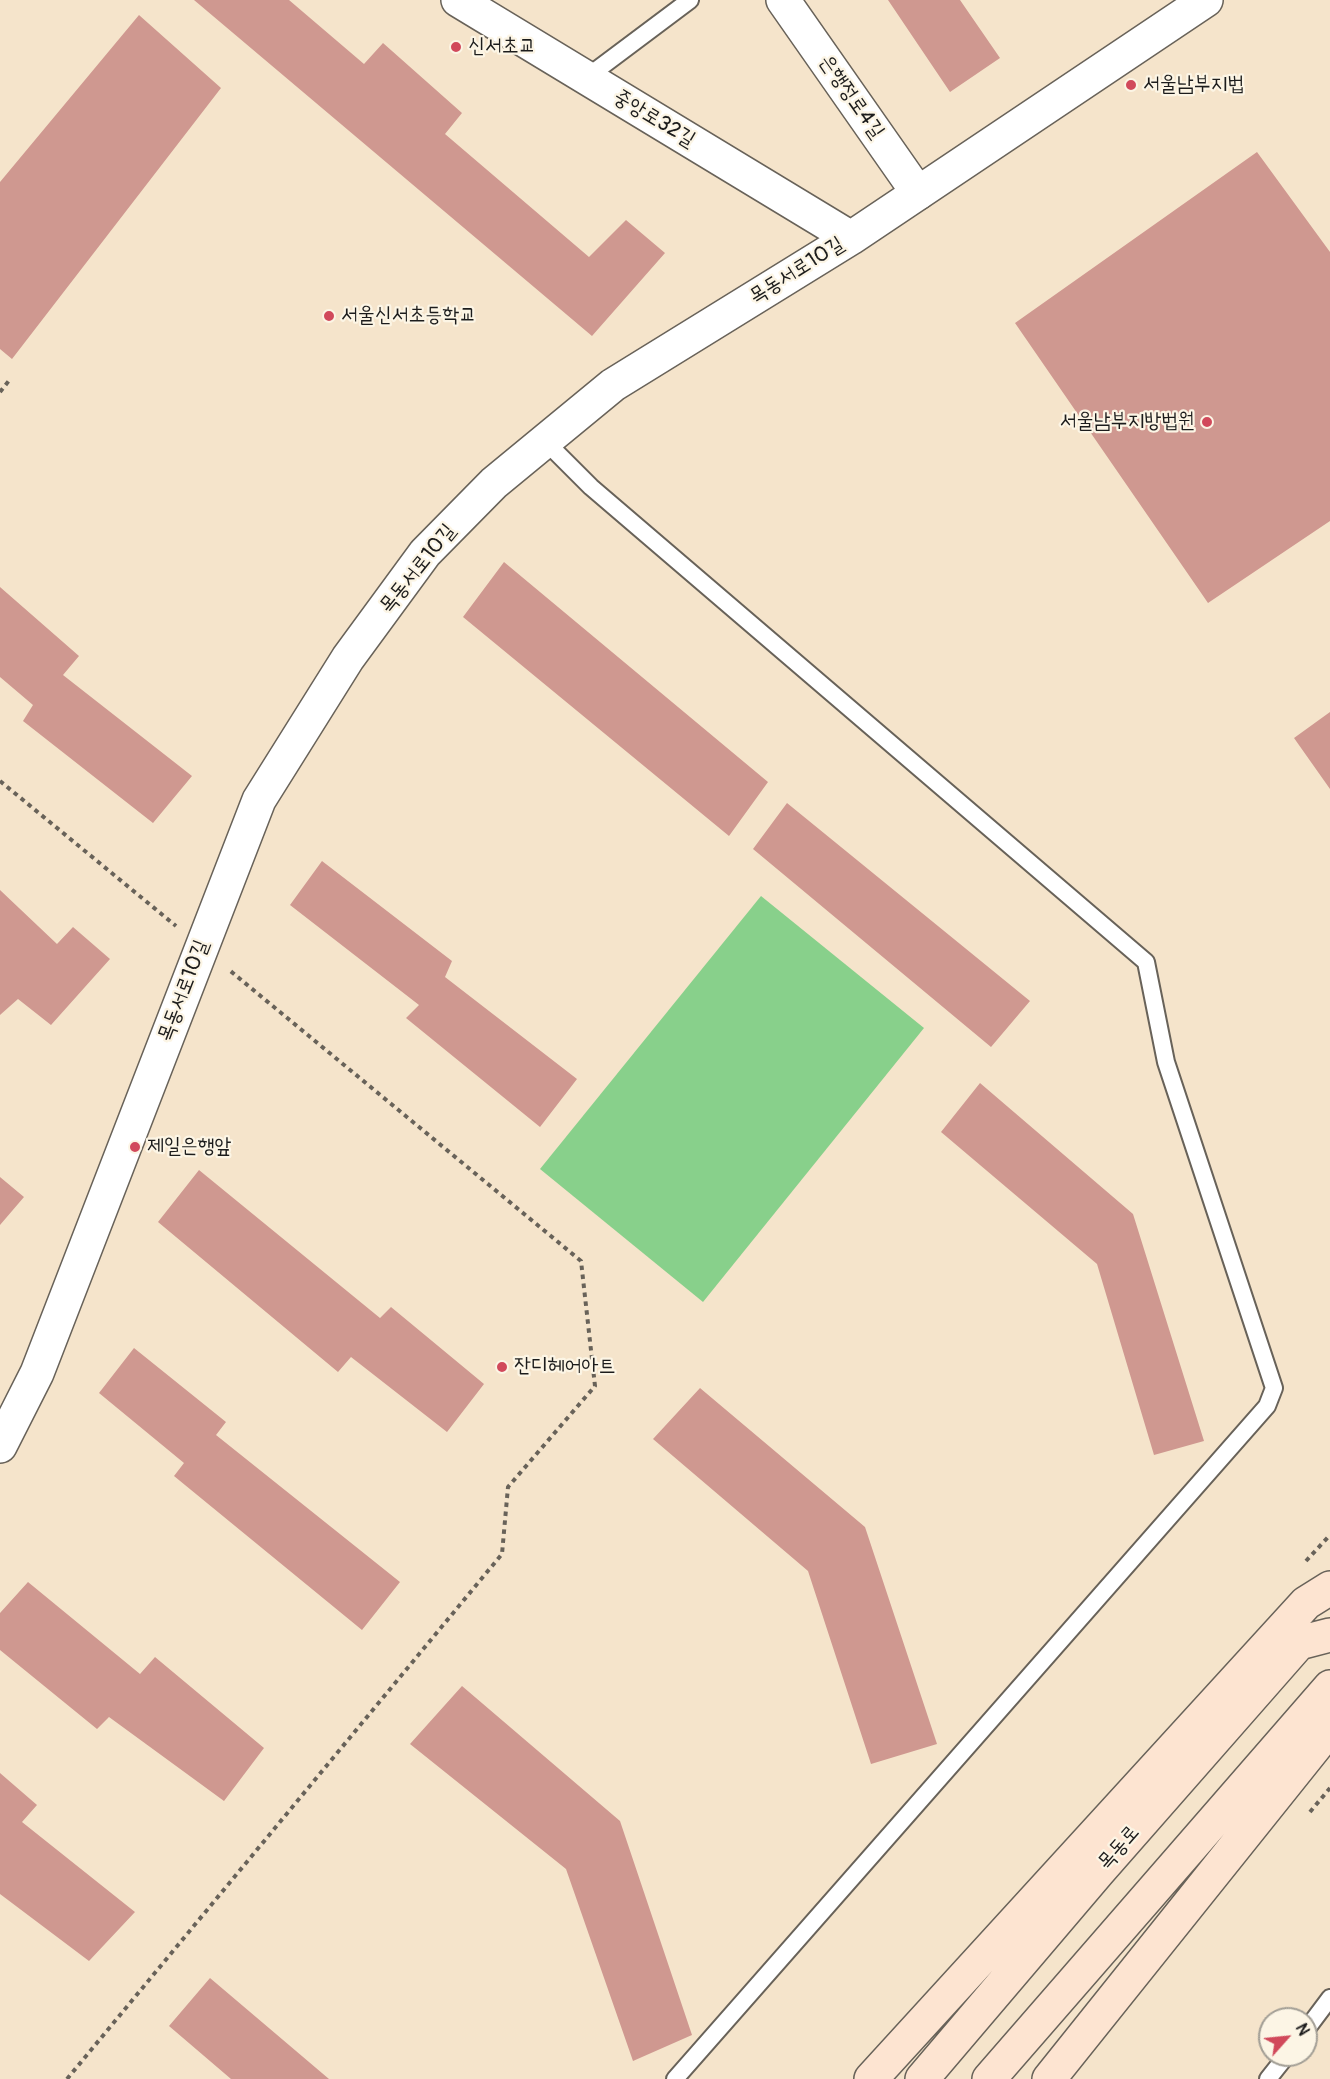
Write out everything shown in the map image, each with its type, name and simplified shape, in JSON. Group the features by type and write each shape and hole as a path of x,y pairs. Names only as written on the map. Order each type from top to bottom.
{"main road":[{"path":"871,2079 1306,1603 1330,1588"},
{"name":"목동로","path":"922,2079 1098,1872 1299,1643 1330,1635"},
{"path":"989,2079 1330,1688"},
{"path":"1049,2079 1330,1728"}],"street":[{"name":"중앙로32길","path":"460,0 851,238"},
{"name":"은행정로4길","path":"783,0 918,193"},
{"name":"목동서로10길","path":"0,1446 37,1373 259,800 348,658 425,553 494,483 613,385 851,238 1206,0"}],"lane":[{"path":"586,78 690,0"},
{"path":"544,440 591,487 1146,962 1166,1062 1274,1388 1267,1406 675,2079"},
{"path":"1318,2014 1330,1998"},
{"path":"1268,2079 1278,2067"}],"path":[{"path":"0,392 12,378"},
{"path":"0,781 581,1261 595,1386 508,1486 502,1554 67,2079"}],"green space":[{"path":"761,896 924,1028 703,1302 540,1169"}],"building":[{"path":"194,0 289,0 364,64 383,43 462,113 445,134 589,257 626,220 665,253 592,336"},
{"path":"888,0 960,0 1000,58 950,92"},
{"path":"139,15 221,88 12,359 0,349 0,182"},
{"name":"서울남부지방법원","path":"1257,152 1330,252 1330,521 1208,603 1015,323"},
{"path":"504,562 768,782 729,836 463,617"},
{"path":"0,587 79,656 63,675 192,776 153,823 23,721 33,705 0,677"},
{"path":"1330,712 1330,789 1294,738"},
{"path":"787,803 1030,1001 991,1047 753,849"},
{"path":"322,861 452,961 445,977 577,1079 540,1127 406,1018 419,1005 290,905"},
{"path":"0,890 57,944 73,927 110,959 51,1025 18,999 0,1015"},
{"path":"980,1083 1133,1214 1204,1441 1154,1455 1097,1264 941,1132"},
{"path":"199,1170 380,1318 391,1307 484,1384 447,1432 351,1357 338,1372 158,1222"},
{"path":"0,1177 24,1197 0,1225"},
{"path":"134,1348 226,1422 216,1435 400,1582 362,1630 174,1476 184,1463 99,1393"},
{"path":"700,1388 865,1527 937,1744 871,1764 808,1571 653,1439"},
{"path":"28,1582 140,1674 155,1657 264,1748 224,1801 109,1717 97,1729 0,1650 0,1613"},
{"path":"462,1686 620,1821 692,2035 633,2061 566,1869 410,1744"},
{"path":"0,1773 37,1805 22,1822 135,1912 89,1961 0,1894"},
{"path":"210,1978 329,2079 231,2079 169,2026"}],"place":[{"name":"신서초교","path":"456,47"},
{"name":"서울남부지법","path":"1131,85"},
{"name":"서울신서초등학교","path":"329,316"},
{"name":"서울남부지방법원","path":"1207,422"},
{"name":"제일은행앞","path":"135,1147"},
{"name":"잔디헤어아트","path":"502,1367"}]}
